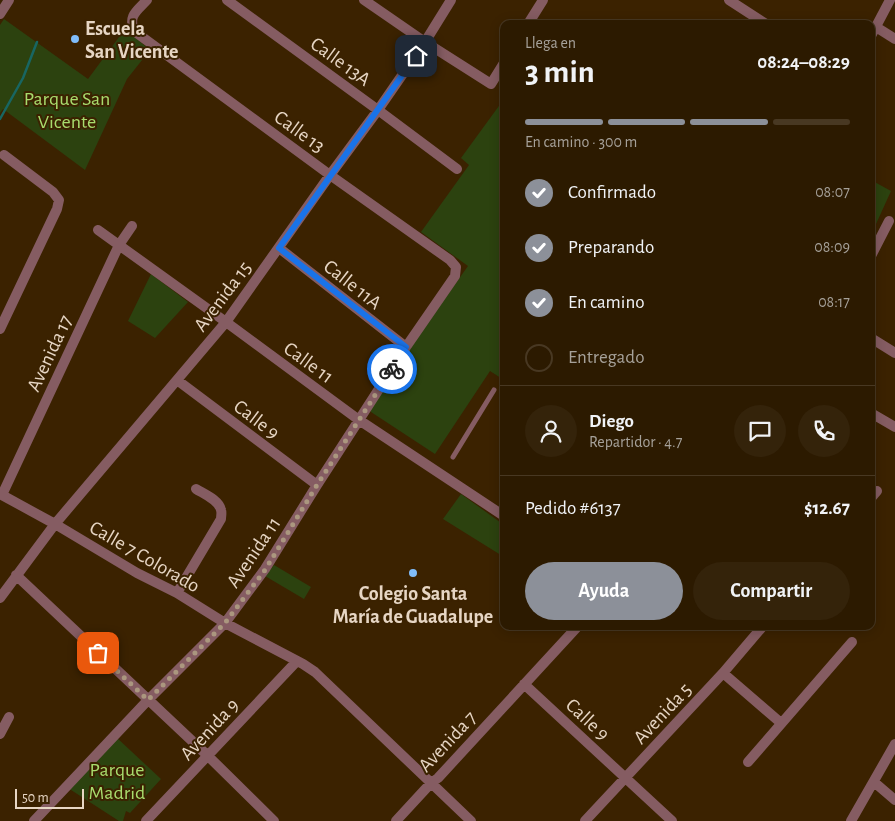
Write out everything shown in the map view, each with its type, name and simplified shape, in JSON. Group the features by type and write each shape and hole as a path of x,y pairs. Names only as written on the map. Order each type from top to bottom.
{"street":[{"path":"0,14 9,0"},
{"name":"Calle 13","path":"147,0 132,17 134,31 330,175 450,260 456,267"},
{"name":"Calle 13A","path":"228,0 457,169"},
{"path":"364,0 491,84 500,69"},
{"name":"Avenida 15","path":"0,598 55,524 226,322 378,110 425,42 451,0"},
{"path":"530,20 543,0"},
{"path":"729,0 760,20"},
{"path":"875,30 890,0"},
{"path":"875,32 895,39"},
{"path":"0,329 4,312 57,209 58,200 53,192 4,155"},
{"path":"875,248 889,221"},
{"name":"Avenida 17","path":"1,495 119,245 132,226"},
{"name":"Calle 11","path":"98,230 359,420 500,513"},
{"name":"Calle 11A","path":"279,248 406,347"},
{"name":"Avenida 11","path":"34,821 148,700 225,623 265,570 406,347 455,276 456,267"},
{"path":"875,340 895,353"},
{"name":"Calle 9","path":"177,380 317,485"},
{"path":"875,415 895,427"},
{"path":"177,593 221,519 219,505 196,489"},
{"name":"Calle 7 Colorado","path":"1,495 177,593 225,623 315,672 471,821"},
{"path":"16,575 274,821"},
{"name":"Avenida 7","path":"396,821 574,630"},
{"name":"Avenida 5","path":"585,821 723,673 760,630"},
{"path":"748,762 852,642"},
{"name":"Avenida 9","path":"146,821 297,661"},
{"path":"723,673 781,723"},
{"name":"Calle 9","path":"524,684 672,821"},
{"path":"0,734 9,717"},
{"path":"851,821 895,744"},
{"path":"874,782 895,800"}],"lane":[{"path":"453,457 494,390"}],"green space":[{"name":"Parque San Vicente","path":"4,19 88,79 125,29 150,50 127,79 85,170 3,109 0,113 0,25"},
{"path":"500,104 500,377 490,371 435,454 371,412 370,404 468,266 421,232 469,165 461,158"},
{"path":"875,182 891,191 875,226"},
{"path":"151,274 188,302 155,338 128,321"},
{"path":"461,494 500,522 500,555 443,519"},
{"path":"274,565 311,587 304,599 265,576"},
{"name":"Parque Madrid","path":"116,737 161,779 130,813 126,811 123,821 119,821 68,788"}],"waterway":[{"path":"0,119 23,78 37,42"}],"way so far":[{"path":"98,653 148,700 225,623 265,570 392,369"}],"place":[{"name":"Escuela San Vicente","path":"75,39"},
{"name":"Colegio Santa María de Guadalupe","path":"413,573"}],"route":[{"path":"392,369 406,347 279,248 416,56"}]}
